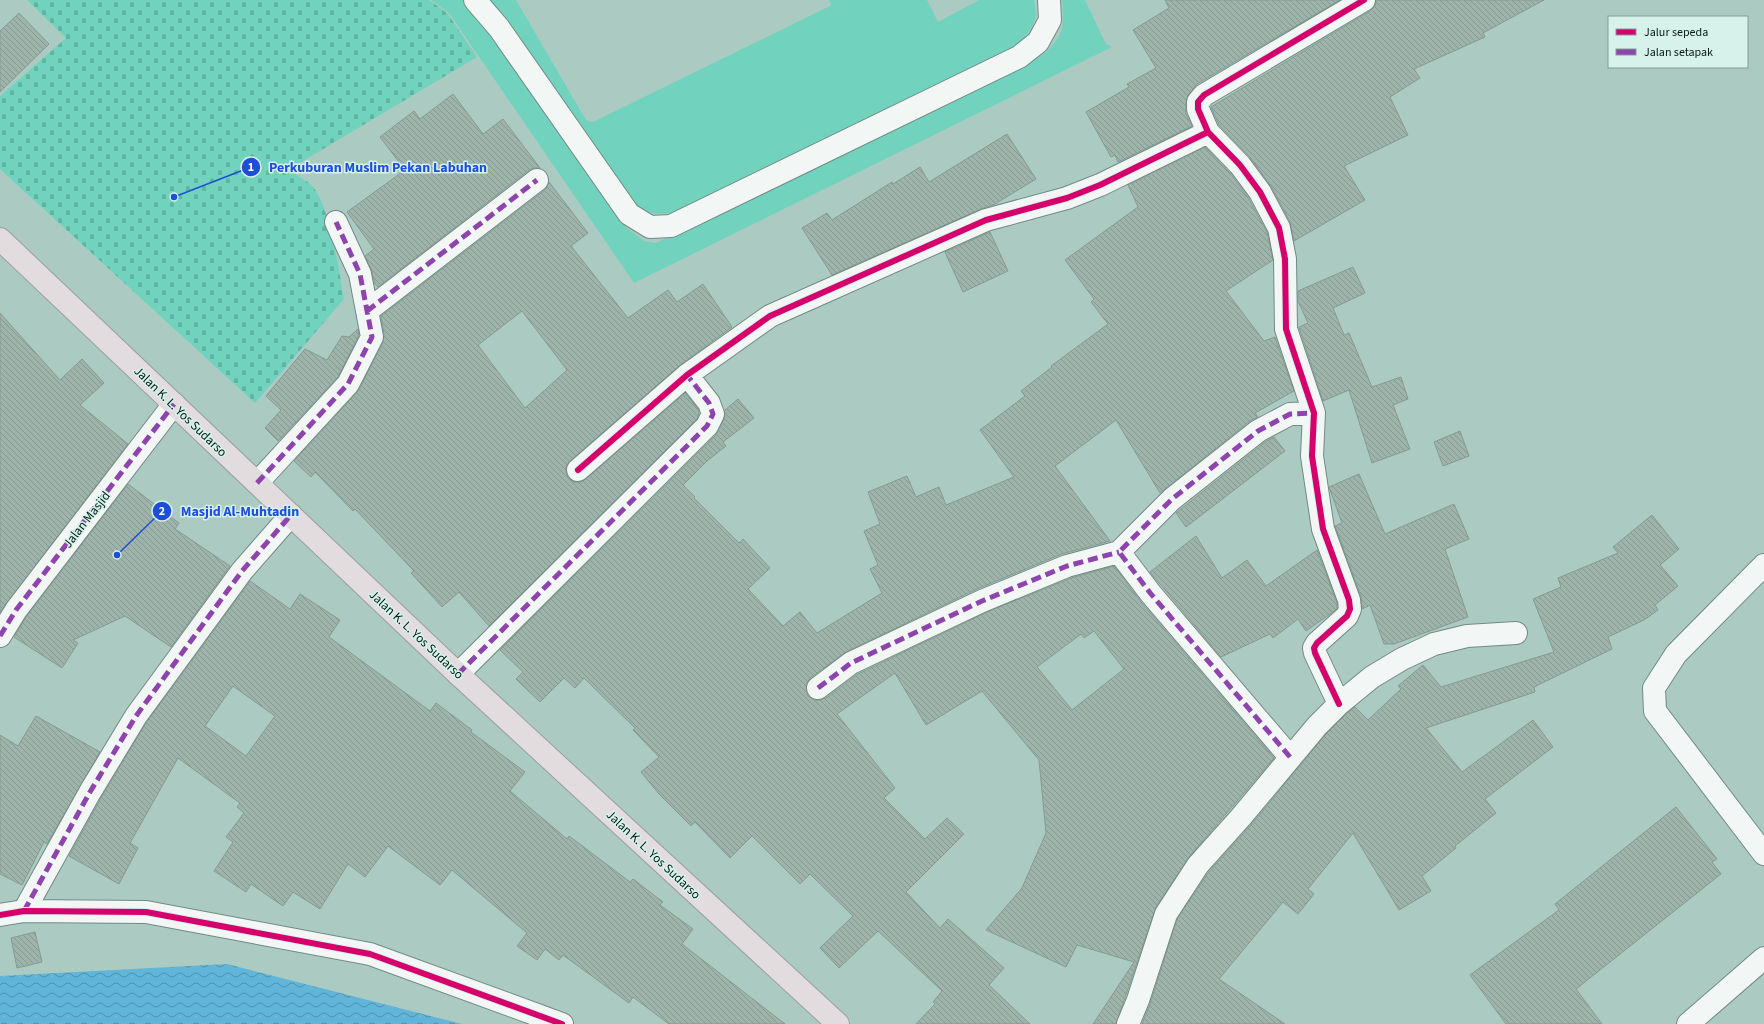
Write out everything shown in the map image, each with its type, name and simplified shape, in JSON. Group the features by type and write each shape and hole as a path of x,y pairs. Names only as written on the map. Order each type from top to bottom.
{"highway":[{"name":"Jalan K. L. Yos Sudarso","path":"0,239 458,674 838,1024"}],"street":[{"path":"475,0 499,28 629,214 650,227 671,226 1019,57 1038,42 1050,20 1049,0"},
{"path":"1339,704 1314,648 1317,643 1347,616 1350,609 1323,529 1312,456 1314,412 1286,329 1285,259 1278,228 1260,192 1240,165 1208,132 1198,110 1198,102 1204,95 1364,0"},
{"path":"578,470 687,375 770,316 815,295 902,259 986,220 1067,198 1100,185 1208,132"},
{"path":"367,311 537,180"},
{"path":"257,483 348,384 372,337 360,274 336,222"},
{"path":"458,674 707,426 713,414 708,403 687,375"},
{"name":"Jalan Masjid","path":"0,636 16,610 174,404"},
{"path":"818,688 851,663 982,601 1067,566 1119,552 1172,499 1258,431 1290,414 1314,412"},
{"path":"24,911 90,792 136,716 242,571 290,515"},
{"path":"1119,552 1151,594 1290,757"},
{"path":"1764,565 1676,654 1654,688 1654,711 1764,854"},
{"path":"1128,1024 1138,1000 1166,914 1198,865 1241,818 1317,726 1339,704 1372,677 1434,644 1467,636 1516,632"},
{"path":"0,915 24,911 146,912 370,954 562,1024"},
{"path":"1688,1024 1764,958"}],"green space":[{"path":"27,0 429,0 448,14 477,57 293,167 293,172 309,183 319,196 333,240 344,299 255,403 0,169 0,96 66,38"},
{"path":"431,0 463,0 509,55 627,228 644,241 656,243 1046,52 1057,40 1062,29 1062,0 1085,0 1106,44 1112,47 634,283 449,13"},
{"path":"488,0 516,0 586,120 590,122 595,121 830,6 831,4 829,0 927,0 938,22 979,0 1034,0 1036,15 1028,33 1018,44 993,62 684,211 659,214 642,211 636,208"}],"water":[{"path":"227,964 462,1024 0,1024 0,976"}],"building":[{"path":"1165,0 1340,0 1197,84 1189,94 1186,102 1186,114 1192,126 1118,162 1115,155 1111,157 1086,112 1129,87 1127,84 1156,68 1133,30 1169,8"},
{"path":"1376,0 1544,0 1483,33 1485,37 1414,69 1420,78 1390,97 1408,135 1344,166 1365,200 1294,241 1290,222 1271,186 1249,156 1219,125 1211,107 1370,11 1375,6"},
{"path":"19,13 49,44 0,92 0,31"},
{"path":"453,94 483,134 503,119 540,168 529,170 378,287 375,284 371,269 365,256 374,249 347,212 405,170 380,137 414,111 420,119"},
{"path":"1007,134 1036,179 995,204 832,275 802,228 827,213 832,220 892,182 893,184 920,167 929,182"},
{"path":"1205,147 1230,173 1249,199 1267,232 1273,260 1226,291 1264,341 1275,337 1294,391 1255,413 1258,417 1250,421 1160,493 1116,420 1055,466 1110,541 1062,554 977,589 846,652 810,678 806,689 808,696 814,700 826,698 858,674 987,612 1071,578 1114,566 1141,602 1274,758 1189,857 1156,907 1116,1024 1093,1024 1134,962 1077,945 1066,967 986,930 1022,888 1046,833 1039,760 982,691 926,725 895,673 837,714 895,788 884,798 925,839 947,818 964,834 906,892 940,928 948,919 1004,968 989,985 1030,1024 916,1024 935,1004 933,1002 942,991 878,931 839,968 820,948 853,916 810,874 800,884 752,836 730,858 695,822 691,826 659,794 641,772 659,757 633,730 635,728 584,678 575,688 564,678 540,702 516,679 523,672 500,650 716,435 724,419 725,410 738,399 754,418 723,442 726,446 707,461 683,485 739,543 743,539 770,568 748,589 783,626 800,612 817,633 882,593 870,569 878,565 864,531 880,524 868,492 907,476 916,497 939,487 946,505 1014,477 980,430 1025,396 1021,391 1052,367 1051,366 1108,324 1091,302 1094,299 1065,260 1138,207 1128,185","holes":["1094,631 1124,669 1072,710 1037,667 1081,634 1084,638"]},
{"path":"549,182 588,233 571,246 628,318 668,290 677,302 703,284 732,327 679,366 570,461 566,466 568,478 574,482 581,482 685,393 698,409 699,413 697,419 489,626 459,592 442,607 411,573 414,571 355,509 353,511 315,472 311,477 294,461 359,390 383,342 384,335 381,316 545,190","holes":["522,311 567,370 525,408 478,345"]},
{"path":"990,232 1008,271 963,292 945,252"},
{"path":"1353,267 1365,293 1333,308 1344,335 1349,333 1372,387 1401,377 1408,399 1393,405 1410,449 1372,463 1349,390 1323,401 1299,327 1308,323 1298,301 1298,291"},
{"path":"0,313 60,380 82,359 104,383 80,405 128,444 0,612"},
{"path":"358,329 359,335 338,377 278,441 265,428 281,410 266,396 305,349 327,360 342,336 349,337"},
{"path":"1460,431 1469,456 1443,466 1434,442"},
{"path":"1274,437 1285,451 1186,527 1176,513 1265,442"},
{"path":"1359,474 1385,534 1454,504 1469,539 1445,549 1468,617 1394,644 1384,644 1370,605 1362,609 1361,596 1335,526 1342,523 1329,487"},
{"path":"128,484 179,523 175,529 230,566 171,647 125,616 73,640 78,643 62,668 14,637 26,617"},
{"path":"1652,515 1679,549 1660,565 1678,586 1655,605 1658,610 1644,620 1608,637 1612,649 1534,687 1535,692 1426,728 1462,772 1533,720 1553,747 1485,799 1496,813 1455,846 1456,848 1422,876 1431,891 1399,910 1353,833 1308,889 1314,894 1298,914 1283,902 1219,979 1285,1024 1142,1024 1150,1004 1177,919 1208,873 1251,825 1326,734 1347,713 1355,707 1368,720 1401,689 1398,686 1423,665 1441,687 1554,652 1533,599 1561,587 1558,578 1618,553 1613,547"},
{"path":"1196,536 1222,578 1247,560 1266,586 1317,550 1337,603 1337,609 1306,631 1298,619 1273,638 1270,634 1221,657 1150,572"},
{"path":"250,581 290,609 300,594 340,620 329,637 430,711 436,703 472,730 471,732 525,772 510,791 567,839 569,836 630,882 633,879 663,902 660,905 693,929 682,944 785,1024 669,1024 633,997 629,1003 563,955 559,960 545,949 537,960 517,946 527,933 452,870 440,885 388,846 365,877 348,864 320,909 293,892 283,906 251,884 246,892 214,871 233,842 226,837 244,813 237,807 240,803 178,758 130,843 138,848 119,884 69,856 101,798 146,723","holes":["233,686 275,716 246,756 205,726"]},
{"path":"36,716 100,752 47,844 44,842 22,885 0,874 0,735 18,746"},
{"path":"1676,807 1717,859 1712,862 1721,874 1576,989 1602,1024 1506,1024 1470,975 1559,910 1555,904"},
{"path":"35,932 42,962 17,968 11,938"}],"marked path":[{"path":"367,311 537,180"},
{"path":"257,483 348,384 372,337 360,274 336,222"},
{"path":"458,674 707,426 713,414 709,403 687,375"},
{"path":"0,636 16,610 174,404"},
{"path":"1290,757 1151,594 1119,552 1172,499 1258,431 1290,414 1314,413"},
{"path":"24,911 90,792 136,716 242,571 291,515"},
{"path":"818,688 851,663 982,601 1067,566 1119,552"}],"cycle path":[{"path":"1339,704 1314,648 1317,643 1347,616 1350,609 1349,600 1323,529 1312,456 1314,413 1286,329 1285,259 1279,228 1260,192 1240,165 1208,132 1198,109 1198,102 1204,95 1364,0"},
{"path":"578,470 687,375 770,316 986,220 1067,198 1100,185 1208,132"},
{"path":"0,915 24,911 146,912 370,954 562,1024"}],"place":[{"name":"Perkuburan Muslim Pekan Labuhan","path":"174,197"},
{"name":"Masjid Al-Muhtadin","path":"117,555"}]}
